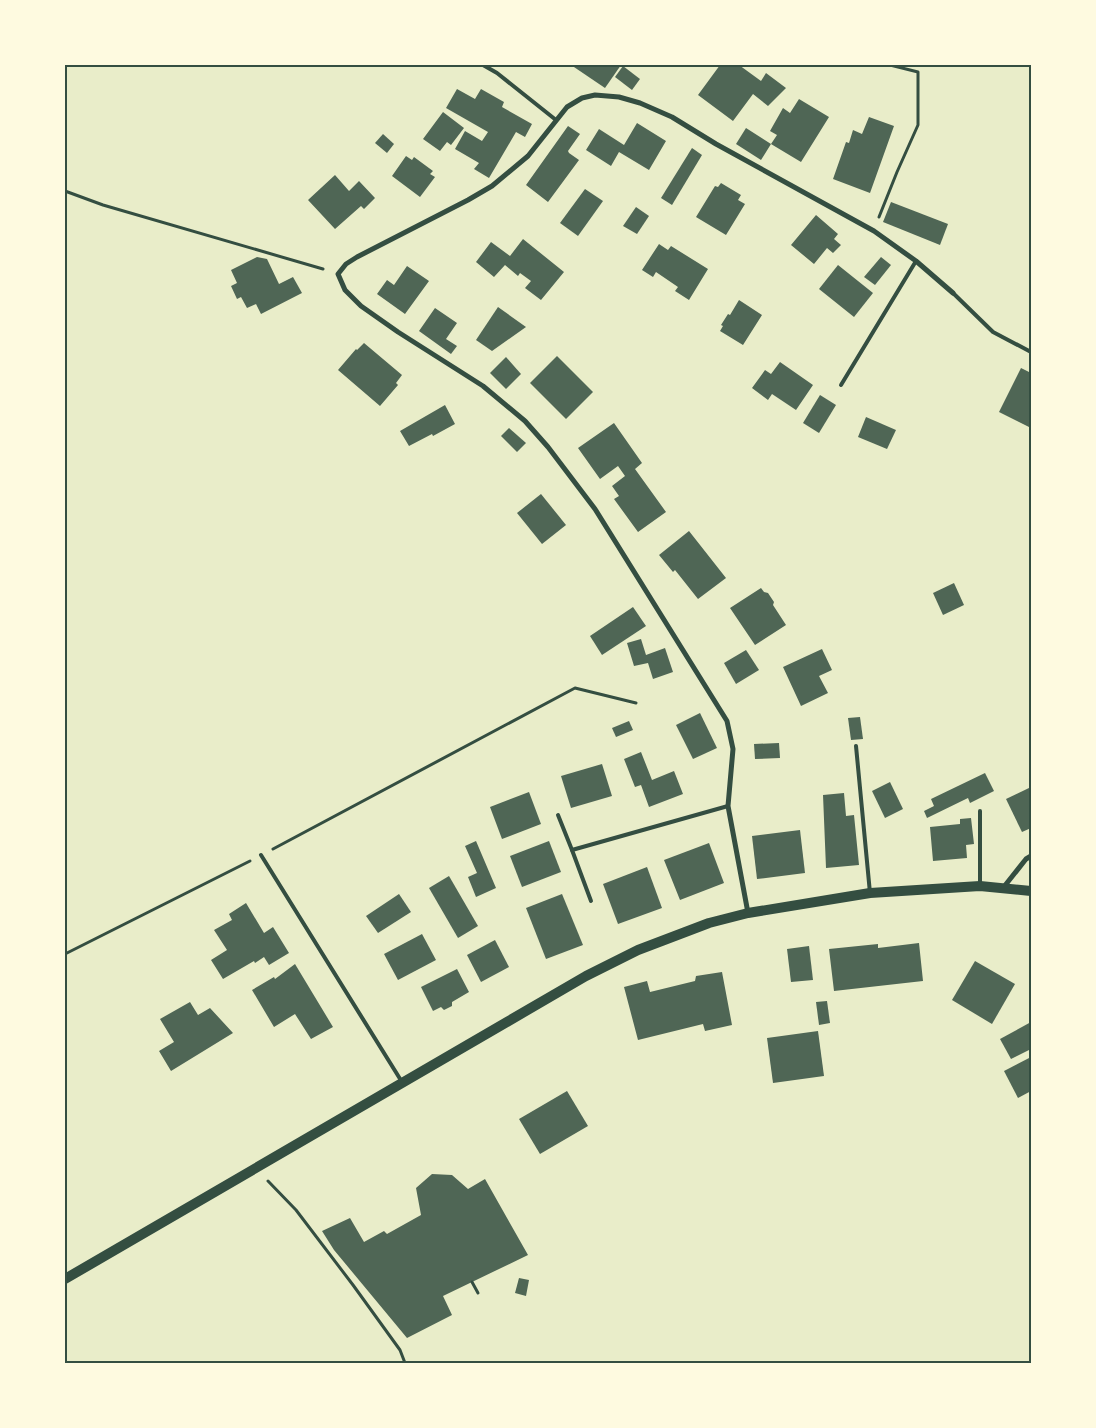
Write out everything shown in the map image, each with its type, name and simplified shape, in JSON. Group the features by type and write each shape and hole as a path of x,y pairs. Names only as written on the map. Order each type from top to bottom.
{"main road":[{"path":"65,1279 586,976 638,950 709,923 748,913 870,893 980,886 1031,892"}],"street":[{"path":"748,913 728,806 733,749 727,721 595,509 548,447 525,421 483,386 361,306 345,290 338,274 346,264 358,257 492,186 528,156 566,107 582,98 595,95 619,97 640,103 672,117 776,178 874,231 916,261 953,293"},
{"path":"1003,888 1026,859 1031,856"}],"lane":[{"path":"484,65 497,73 556,120"},
{"path":"841,385 916,261"},
{"path":"953,293 993,332 1031,352"},
{"path":"856,746 870,893"},
{"path":"572,850 728,806"},
{"path":"980,812 980,886"},
{"path":"558,815 590,901"},
{"path":"261,855 402,1082"}],"path":[{"path":"874,231 918,125 918,72 890,65"},
{"path":"65,191 103,205 338,274"},
{"path":"65,954 261,855 574,688 636,703"},
{"path":"255,1168 296,1210 400,1350 405,1363"},
{"path":"472,1282 478,1293"}],"building":[{"path":"571,65 621,65 605,88"},
{"path":"720,65 739,65 761,81 766,73 786,88 768,106 753,94 733,121 698,95"},
{"path":"623,66 640,79 632,90 615,77"},
{"path":"457,89 475,99 481,89 504,102 502,107 532,124 525,137 516,132 489,178 474,169 479,163 455,149 465,131 482,141 488,132 446,108"},
{"path":"799,99 829,117 801,162 771,144 777,135 770,131 783,108 790,113"},
{"path":"443,112 464,128 451,145 447,142 440,151 423,139"},
{"path":"869,117 894,126 870,193 833,179 846,142 849,143 853,130 862,134"},
{"path":"637,123 666,141 649,170 619,152 611,166 586,150 599,129 624,145"},
{"path":"568,126 580,134 568,151 579,160 548,202 526,185"},
{"path":"746,128 771,144 761,160 736,144"},
{"path":"383,134 394,144 387,153 375,143"},
{"path":"692,148 702,155 672,205 661,198"},
{"path":"406,156 412,160 414,157 433,171 430,174 435,177 420,197 392,176"},
{"path":"335,175 349,191 359,181 375,198 364,209 361,206 335,229 308,200"},
{"path":"721,183 741,195 738,200 745,204 726,235 696,217 715,186 718,187"},
{"path":"585,189 603,201 578,236 560,223"},
{"path":"891,202 948,224 940,245 883,222"},
{"path":"636,207 649,216 637,234 623,226"},
{"path":"816,215 838,234 834,239 841,245 833,253 827,248 814,264 791,245"},
{"path":"523,239 564,272 541,300 525,288 531,281 520,273 518,276 505,265 494,277 476,262 491,242 510,256"},
{"path":"659,244 668,250 671,246 708,269 689,300 675,291 678,287 656,272 653,277 642,270"},
{"path":"257,257 267,259 279,284 293,277 302,293 261,314 256,304 247,308 241,297 237,299 231,286 237,283 231,270"},
{"path":"881,257 891,265 875,285 864,277"},
{"path":"838,265 873,293 854,317 819,289"},
{"path":"407,266 429,281 405,314 377,294 387,280 394,285"},
{"path":"739,300 762,315 743,345 720,331 723,326 721,325"},
{"path":"498,307 526,327 492,351 476,340"},
{"path":"435,308 457,323 446,339 457,346 451,354 419,331"},
{"path":"364,343 402,375 396,383 398,385 380,406 338,370 356,349"},
{"path":"557,356 593,392 566,419 530,383"},
{"path":"506,357 521,374 506,389 490,373"},
{"path":"780,362 813,385 796,410 772,394 768,400 752,388 765,370 771,374"},
{"path":"1021,368 1031,373 1031,428 999,412"},
{"path":"820,395 836,405 819,433 803,423"},
{"path":"445,405 455,424 409,446 400,431"},
{"path":"866,417 896,430 887,449 858,437"},
{"path":"614,423 642,463 635,469 666,512 638,532 614,499 619,496 612,486 625,476 618,466 600,479 578,448"},
{"path":"509,428 526,443 517,452 501,436"},
{"path":"541,494 566,525 542,544 517,513"},
{"path":"689,531 726,578 698,599 675,570 673,572 659,555"},
{"path":"954,583 964,605 943,615 933,593"},
{"path":"761,588 764,592 768,593 774,602 773,605 786,625 755,645 730,608"},
{"path":"633,607 646,626 602,655 590,636"},
{"path":"641,639 646,655 665,648 673,672 653,679 648,663 634,666 627,643"},
{"path":"822,649 832,670 819,676 828,693 801,706 783,667"},
{"path":"746,650 759,670 736,684 724,663"},
{"path":"700,713 717,748 693,759 676,725"},
{"path":"860,717 863,739 851,740 848,718"},
{"path":"629,721 633,730 616,737 612,728"},
{"path":"779,743 780,758 755,759 754,744"},
{"path":"641,752 652,780 674,771 683,794 649,807 641,785 635,787 624,759"},
{"path":"602,764 612,796 571,808 561,776"},
{"path":"985,773 994,791 970,803 968,798 927,818 924,811 934,806 931,799"},
{"path":"890,782 903,809 885,818 872,791"},
{"path":"1031,787 1031,828 1022,832 1006,799"},
{"path":"529,792 541,824 502,839 490,807"},
{"path":"844,793 846,816 854,815 859,865 826,868 823,795"},
{"path":"971,818 974,844 966,845 967,858 933,861 930,827 960,824 960,819"},
{"path":"800,830 805,873 757,879 752,836"},
{"path":"476,841 496,888 476,897 468,877 477,873 465,846"},
{"path":"549,841 561,872 522,887 510,856"},
{"path":"709,843 724,883 680,900 664,860"},
{"path":"647,867 662,908 618,924 603,884"},
{"path":"449,876 478,926 458,938 429,888"},
{"path":"399,894 411,912 378,933 366,916"},
{"path":"562,894 583,945 546,959 526,908"},
{"path":"246,903 264,933 273,927 289,953 269,965 264,957 223,979 211,960 227,950 214,930 232,920 229,914"},
{"path":"422,934 436,960 398,980 384,954"},
{"path":"495,940 509,967 481,982 467,955"},
{"path":"919,943 923,981 834,991 829,949 878,944 878,948"},
{"path":"809,946 813,980 791,982 787,949"},
{"path":"975,961 1015,984 992,1024 952,1000"},
{"path":"295,964 333,1027 311,1039 295,1014 274,1027 252,990 274,977 275,979"},
{"path":"457,969 469,992 452,1002 452,1006 444,1010 441,1007 433,1011 421,987"},
{"path":"722,972 732,1025 705,1031 703,1024 638,1040 624,987 647,981 650,992 695,981 696,976"},
{"path":"827,1001 830,1023 819,1025 816,1002"},
{"path":"190,1002 198,1015 210,1008 233,1033 171,1071 159,1051 174,1042 160,1019"},
{"path":"1031,1022 1031,1049 1011,1059 1000,1039"},
{"path":"818,1031 824,1076 773,1083 767,1038"},
{"path":"1031,1057 1031,1091 1018,1098 1004,1071"},
{"path":"567,1091 588,1126 540,1154 519,1119"},
{"path":"432,1174 452,1175 468,1189 485,1179 528,1255 443,1296 452,1315 407,1338 334,1250 322,1231 350,1218 364,1242 384,1231 387,1234 421,1215 416,1188"},
{"path":"519,1278 529,1280 526,1296 515,1293"}]}
